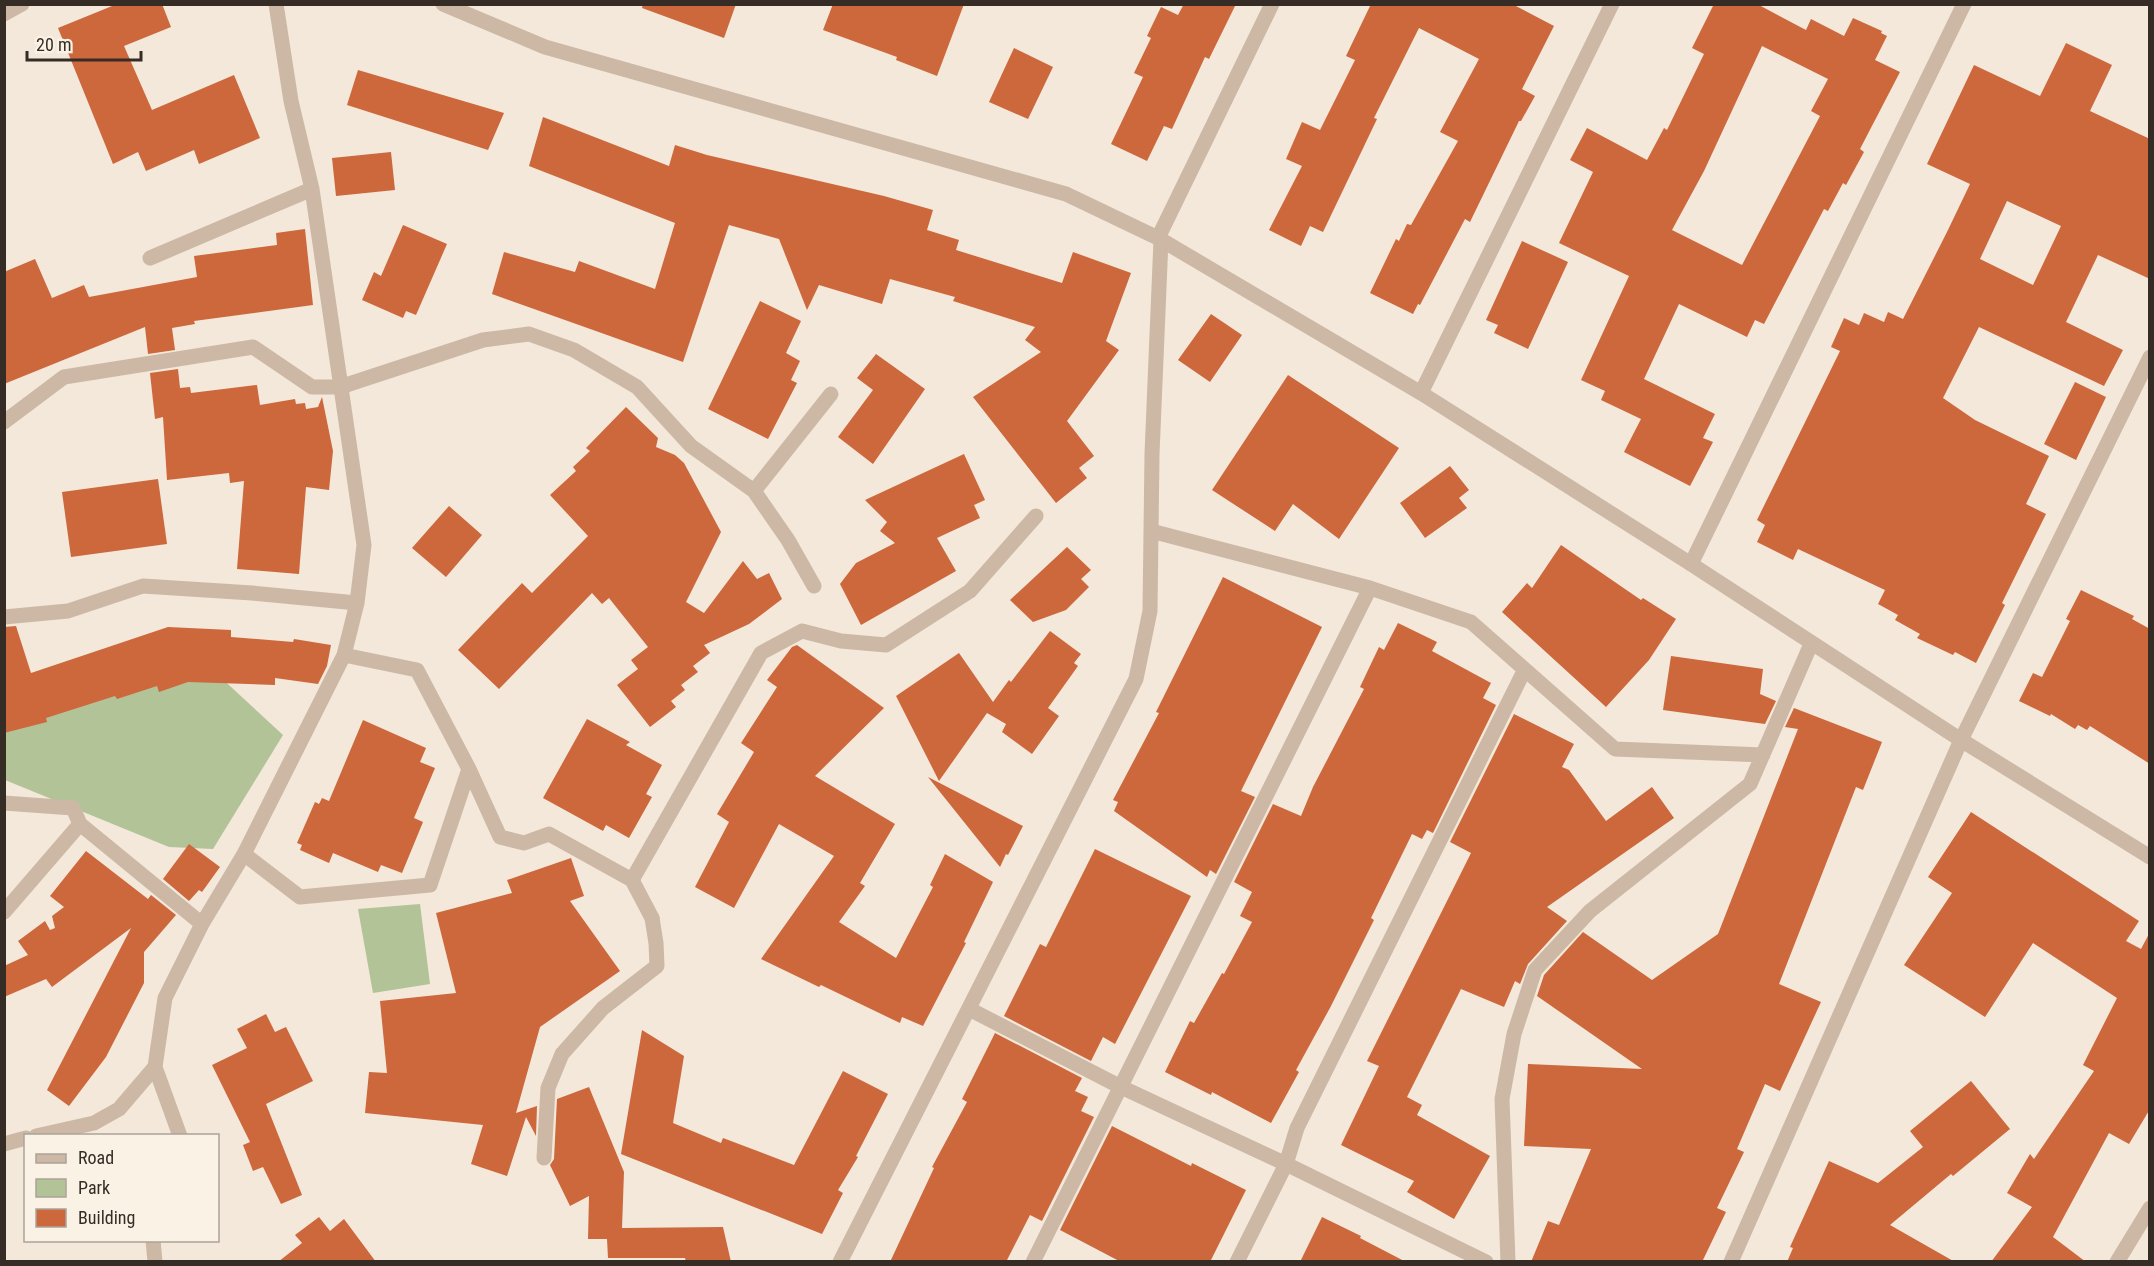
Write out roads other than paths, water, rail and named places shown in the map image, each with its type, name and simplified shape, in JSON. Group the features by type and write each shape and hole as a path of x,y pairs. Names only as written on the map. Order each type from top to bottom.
{"street":[{"path":"4,14 22,4"},
{"path":"179,1134 155,1067 165,998 202,924 244,854 344,655 357,603 364,545 312,189 291,100 276,4"},
{"path":"443,4 545,47 818,122 1066,194 1160,239 1421,393 1691,564 1961,740 2150,857"},
{"path":"840,1262 1136,679 1150,611 1150,531 1160,239 1272,4"},
{"path":"1421,393 1612,4"},
{"path":"1691,564 1964,4"},
{"path":"150,258 312,189"},
{"path":"4,422 64,377 253,347 312,387 340,387 483,340 529,334 574,350 637,387 691,446 754,491 788,540 814,586"},
{"path":"1731,1262 1961,740 2150,357"},
{"path":"754,491 831,394"},
{"path":"632,880 760,653 802,631 841,640 886,645 970,591 1036,516"},
{"path":"1150,531 1370,588 1471,622 1615,749 1763,755"},
{"path":"4,616 68,611 143,586 357,603"},
{"path":"1033,1262 1370,588"},
{"path":"1508,1262 1502,1099 1514,1034 1535,970 1590,911 1750,784 1812,644"},
{"path":"344,655 417,670 469,768 500,837 524,843 549,834 632,880 652,918 657,966 603,1008 562,1054 548,1088 544,1158"},
{"path":"1237,1262 1286,1164 1297,1128 1524,671"},
{"path":"244,854 300,897 430,885 469,768"},
{"path":"4,803 72,808 80,824 202,924"},
{"path":"4,912 80,824"},
{"path":"969,1009 1121,1087 1286,1164 1486,1262"},
{"path":"45,1134 94,1123 119,1108 155,1067"},
{"path":"4,1144 24,1139"},
{"path":"2117,1262 2150,1208"},
{"path":"153,1242 155,1262"}]}
